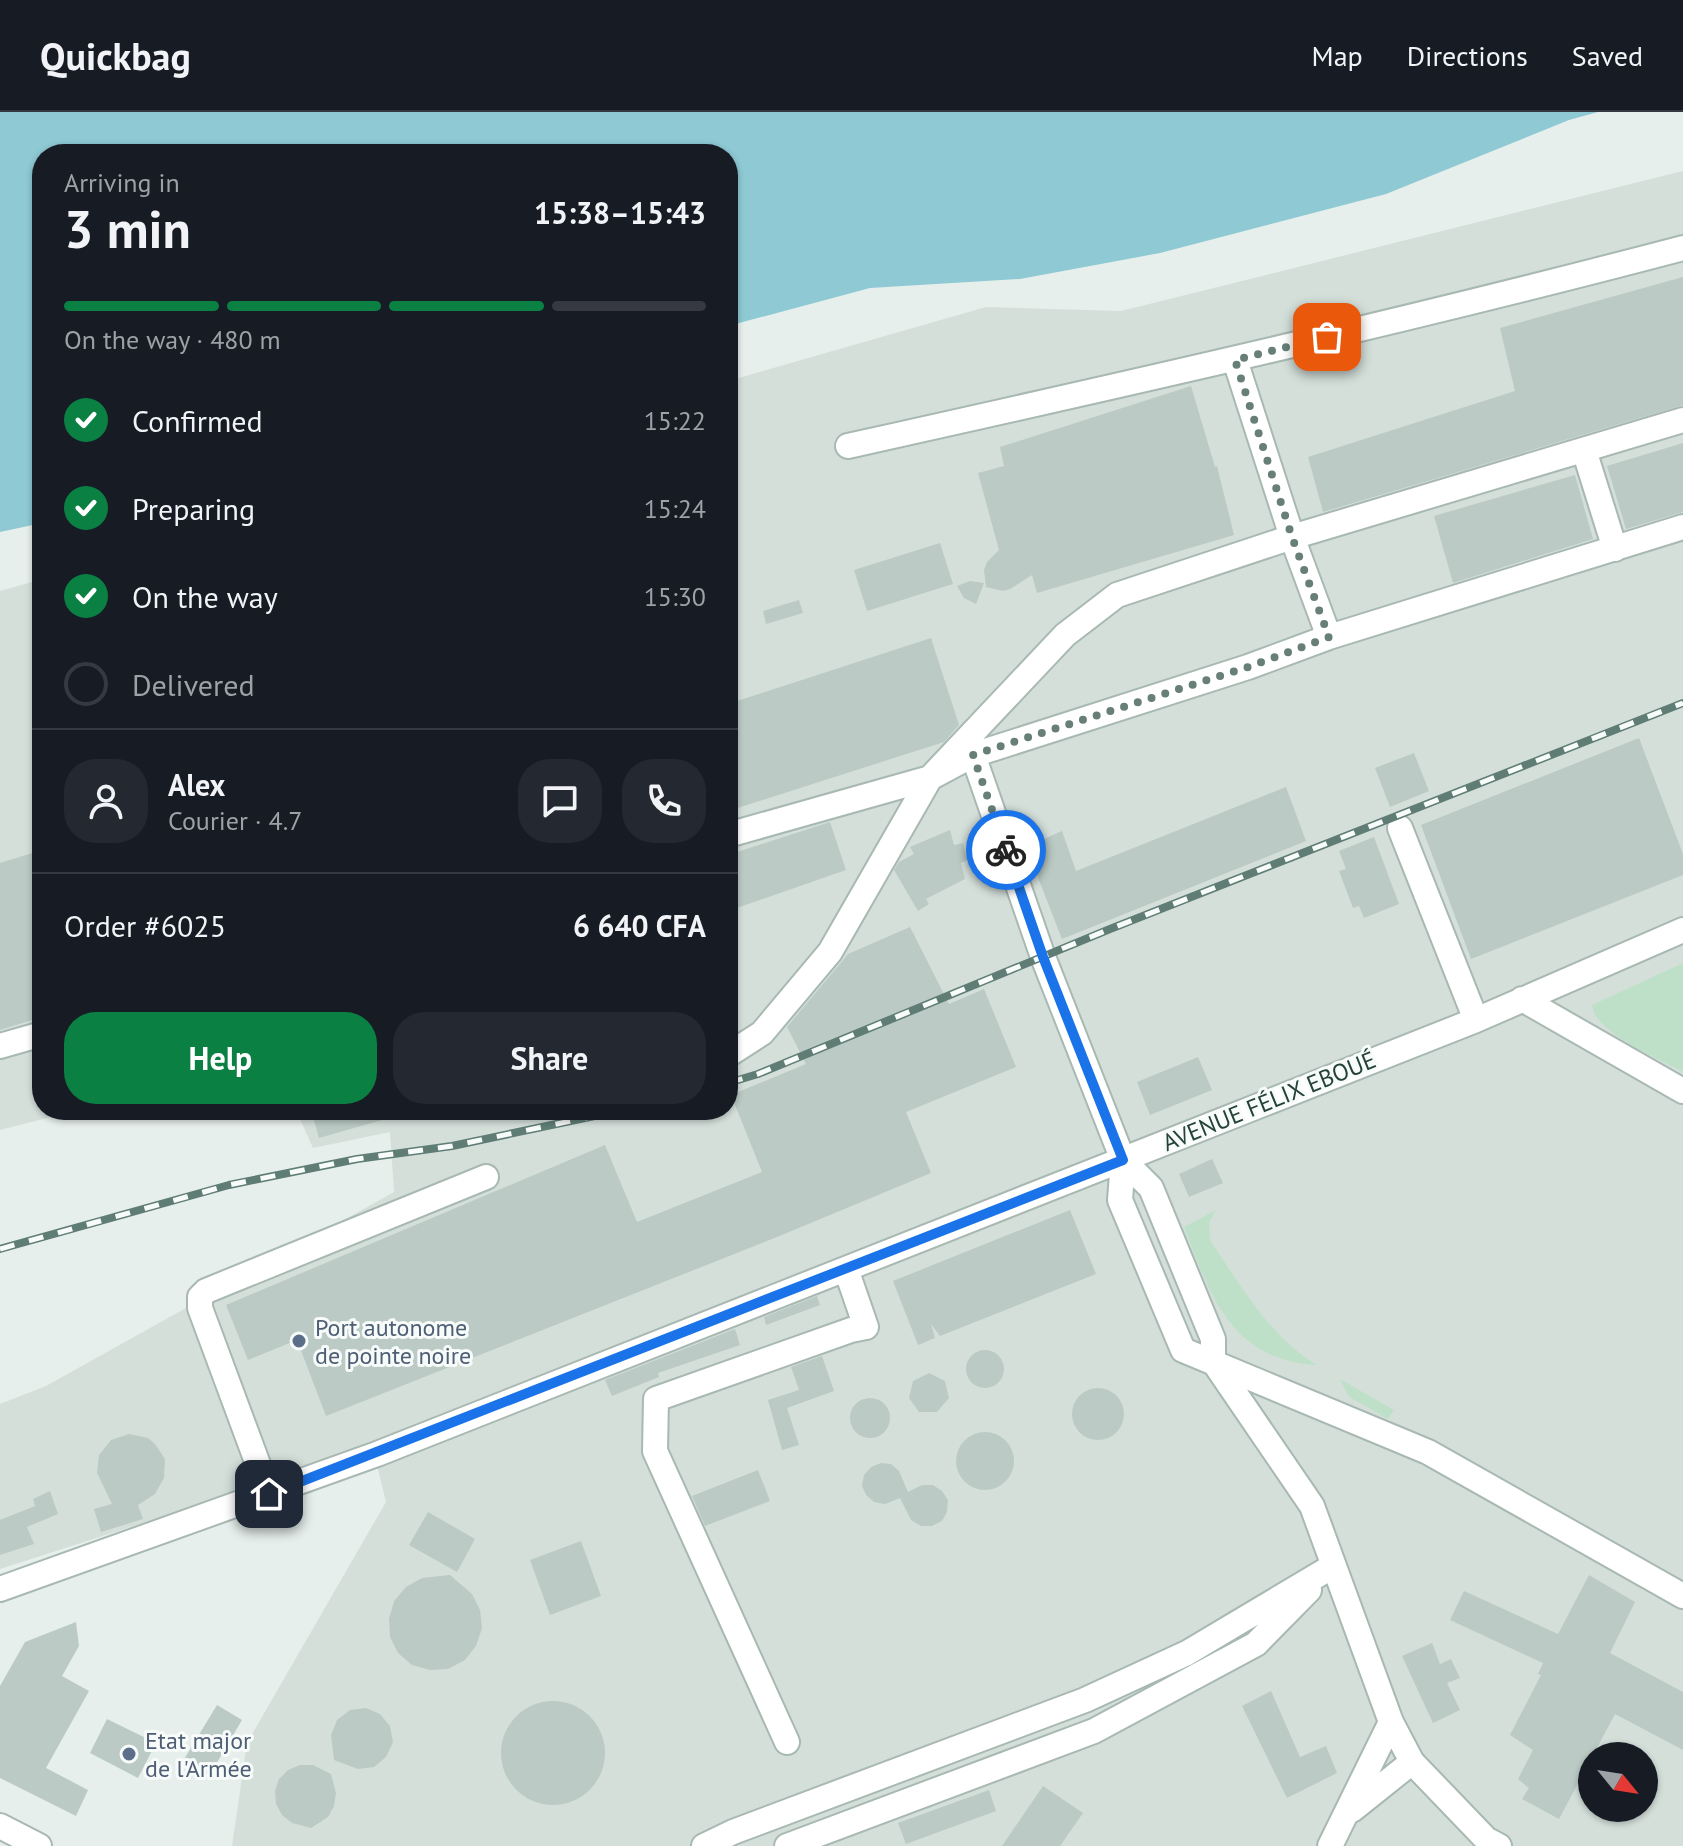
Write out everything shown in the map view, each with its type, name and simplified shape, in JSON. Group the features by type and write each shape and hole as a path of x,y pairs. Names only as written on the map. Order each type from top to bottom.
{"street":[{"path":"848,446 1235,360 1683,248"},
{"path":"1235,360 1292,537 1329,637"},
{"path":"738,1049 762,1033 830,952 930,778 1065,635 1117,595 1292,537 1683,420"},
{"path":"1584,450 1615,549"},
{"path":"738,832 930,778 973,755 1248,667 1329,637 1683,527"},
{"path":"973,755 1043,957 1123,1160 1151,1188 1213,1339 1213,1361 1312,1506 1391,1722 1412,1762 1486,1839 1499,1846"},
{"path":"1400,828 1476,1020"},
{"name":"AVENUE FÉLIX EBOUÉ","path":"0,1589 269,1494 846,1269 1476,1020 1683,930"},
{"path":"1522,999 1683,1091"},
{"path":"0,1046 32,1037"},
{"path":"1123,1160 1120,1200 1183,1350 1428,1452 1683,1596"},
{"path":"269,1494 200,1308 200,1297 206,1291 486,1177"},
{"path":"787,1742 655,1451 656,1399 866,1327 846,1269"},
{"path":"704,1846 733,1832 1085,1700 1187,1653 1333,1566"},
{"path":"787,1846 1094,1731 1256,1644 1333,1566"},
{"path":"1330,1846 1391,1722"},
{"path":"1347,1814 1412,1762"},
{"path":"0,1826 39,1846"}],"shaded area":[{"path":"1683,171 1683,1846 232,1846 247,1743 386,1502 371,1441 171,1514 0,1569 0,1404 46,1386 394,1192 390,1132 313,1148 300,1120 738,1120 738,378 986,307 1121,311"},
{"path":"32,582 32,1120 39,1120 0,1130 0,591"}],"green space":[{"path":"1683,963 1683,1072 1615,1035 1595,1015 1592,1005"},
{"path":"1216,1210 1209,1222 1210,1240 1270,1325 1317,1365 1288,1361 1264,1351 1244,1338 1228,1320 1204,1277 1184,1227"},
{"path":"1340,1379 1394,1410 1388,1419 1349,1397"}],"water":[{"path":"0,112 1598,112 1569,120 1386,194 1160,253 1020,279 870,288 738,323 738,144 32,144 32,525 0,532"}],"building":[{"path":"1683,277 1683,405 1323,512 1308,457 1515,391 1500,328"},
{"path":"1191,386 1217,466 1234,535 1037,593 1032,575 1003,591 986,587 984,570 999,550 978,473 1004,466 1000,447"},
{"path":"1683,443 1683,512 1626,529 1607,466"},
{"path":"1575,475 1593,539 1453,583 1434,516"},
{"path":"940,543 953,584 867,611 854,570"},
{"path":"970,581 984,583 976,604 964,598 957,586"},
{"path":"799,600 803,613 766,624 763,611"},
{"path":"931,638 959,725 944,742 738,808 738,701"},
{"path":"1639,738 1683,854 1683,875 1471,959 1421,825"},
{"path":"1414,753 1429,791 1390,807 1375,768"},
{"path":"1286,787 1306,841 1062,939 1026,847 1062,831 1076,871"},
{"path":"830,822 846,870 738,908 738,852"},
{"path":"950,830 954,845 963,843 967,860 961,863 965,879 926,899 929,904 918,911 894,870 899,862 914,854 910,847"},
{"path":"1374,837 1399,904 1364,918 1359,906 1353,908 1339,871 1346,869 1339,851"},
{"path":"32,853 32,1020 0,1030 0,863"},
{"path":"910,927 949,1004 984,989 1016,1067 906,1112 931,1173 326,1416 297,1340 248,1360 226,1305 605,1145 637,1222 762,1172 738,1112 738,1092 806,1064 787,1027 848,954"},
{"path":"1198,1057 1212,1090 1150,1115 1137,1082"},
{"path":"314,1120 382,1120 319,1138"},
{"path":"1212,1159 1223,1183 1189,1197 1179,1174"},
{"path":"1070,1210 1096,1274 940,1336 931,1324 935,1338 918,1345 893,1281"},
{"path":"817,1296 820,1305 766,1325 764,1317"},
{"path":"735,1329 740,1345 658,1373 659,1377 612,1396 605,1380"},
{"path":"985,1350 999,1355 1004,1369 999,1383 985,1388 971,1383 966,1369 971,1355"},
{"path":"822,1356 834,1391 787,1408 799,1445 782,1450 768,1400 799,1390 791,1367"},
{"path":"929,1373 945,1381 949,1398 937,1412 919,1412 909,1398 913,1381"},
{"path":"1098,1388 1116,1396 1124,1414 1116,1432 1098,1440 1080,1432 1072,1414 1080,1396"},
{"path":"870,1398 884,1404 890,1418 884,1432 870,1438 856,1432 850,1418 856,1404"},
{"path":"985,1432 1006,1440 1014,1461 1006,1482 985,1490 964,1482 956,1461 964,1440"},
{"path":"129,1434 148,1438 155,1444 165,1459 164,1478 155,1494 138,1505 143,1519 101,1532 94,1509 112,1504 97,1473 99,1455 111,1440"},
{"path":"881,1463 891,1464 899,1471 908,1492 922,1485 933,1485 942,1491 948,1500 942,1521 932,1526 921,1526 911,1520 900,1498 885,1504 874,1502 866,1495 862,1486 864,1475 871,1467"},
{"path":"758,1470 770,1501 705,1526 692,1496"},
{"path":"50,1491 58,1514 27,1527 34,1544 0,1555 0,1520 35,1506 33,1499"},
{"path":"428,1512 475,1539 457,1572 409,1545"},
{"path":"581,1541 601,1596 550,1615 530,1560"},
{"path":"450,1575 472,1594 480,1610 482,1628 476,1646 465,1660 448,1669 430,1670 412,1665 398,1653 390,1637 389,1619 394,1601 406,1587 422,1578"},
{"path":"1589,1575 1635,1602 1610,1653 1683,1692 1683,1750 1615,1714 1600,1742 1578,1742 1578,1783 1559,1819 1522,1799 1529,1788 1518,1779 1533,1750 1510,1735 1541,1675 1538,1674 1543,1663 1450,1620 1464,1591 1558,1634"},
{"path":"76,1622 79,1646 62,1676 89,1691 46,1768 88,1790 76,1816 0,1778 0,1686 25,1642"},
{"path":"1432,1643 1440,1664 1451,1659 1460,1678 1447,1683 1460,1710 1433,1723 1402,1656"},
{"path":"1271,1691 1300,1757 1326,1746 1337,1773 1287,1798 1242,1706"},
{"path":"553,1701 573,1705 590,1716 601,1733 605,1753 601,1773 590,1790 573,1801 553,1805 533,1801 516,1790 505,1773 501,1753 505,1733 516,1716 533,1705"},
{"path":"217,1705 242,1720 209,1776 183,1761"},
{"path":"366,1708 380,1714 390,1726 393,1742 386,1757 374,1767 358,1769 334,1760 331,1735 337,1720 350,1710"},
{"path":"107,1719 156,1743 138,1778 90,1753"},
{"path":"300,1765 313,1765 331,1774 336,1793 328,1817 311,1828 292,1823 282,1815 276,1804 275,1791 279,1779 288,1770"},
{"path":"1043,1786 1083,1813 1060,1846 1002,1846"},
{"path":"989,1790 996,1811 906,1844 898,1823"}],"railway":[{"path":"738,1080 1110,929 1683,703"},
{"path":"0,1249 229,1185 357,1159 452,1146 576,1120"}],"way so far":[{"path":"1006,850 973,755 1248,667 1329,637 1292,537 1235,360 1327,337"}],"place":[{"name":"Port autonome de pointe noire","path":"299,1341"},
{"name":"Etat major de l'Armée","path":"129,1754"}],"route":[{"path":"269,1494 1123,1160 1043,957 1006,850"}]}
